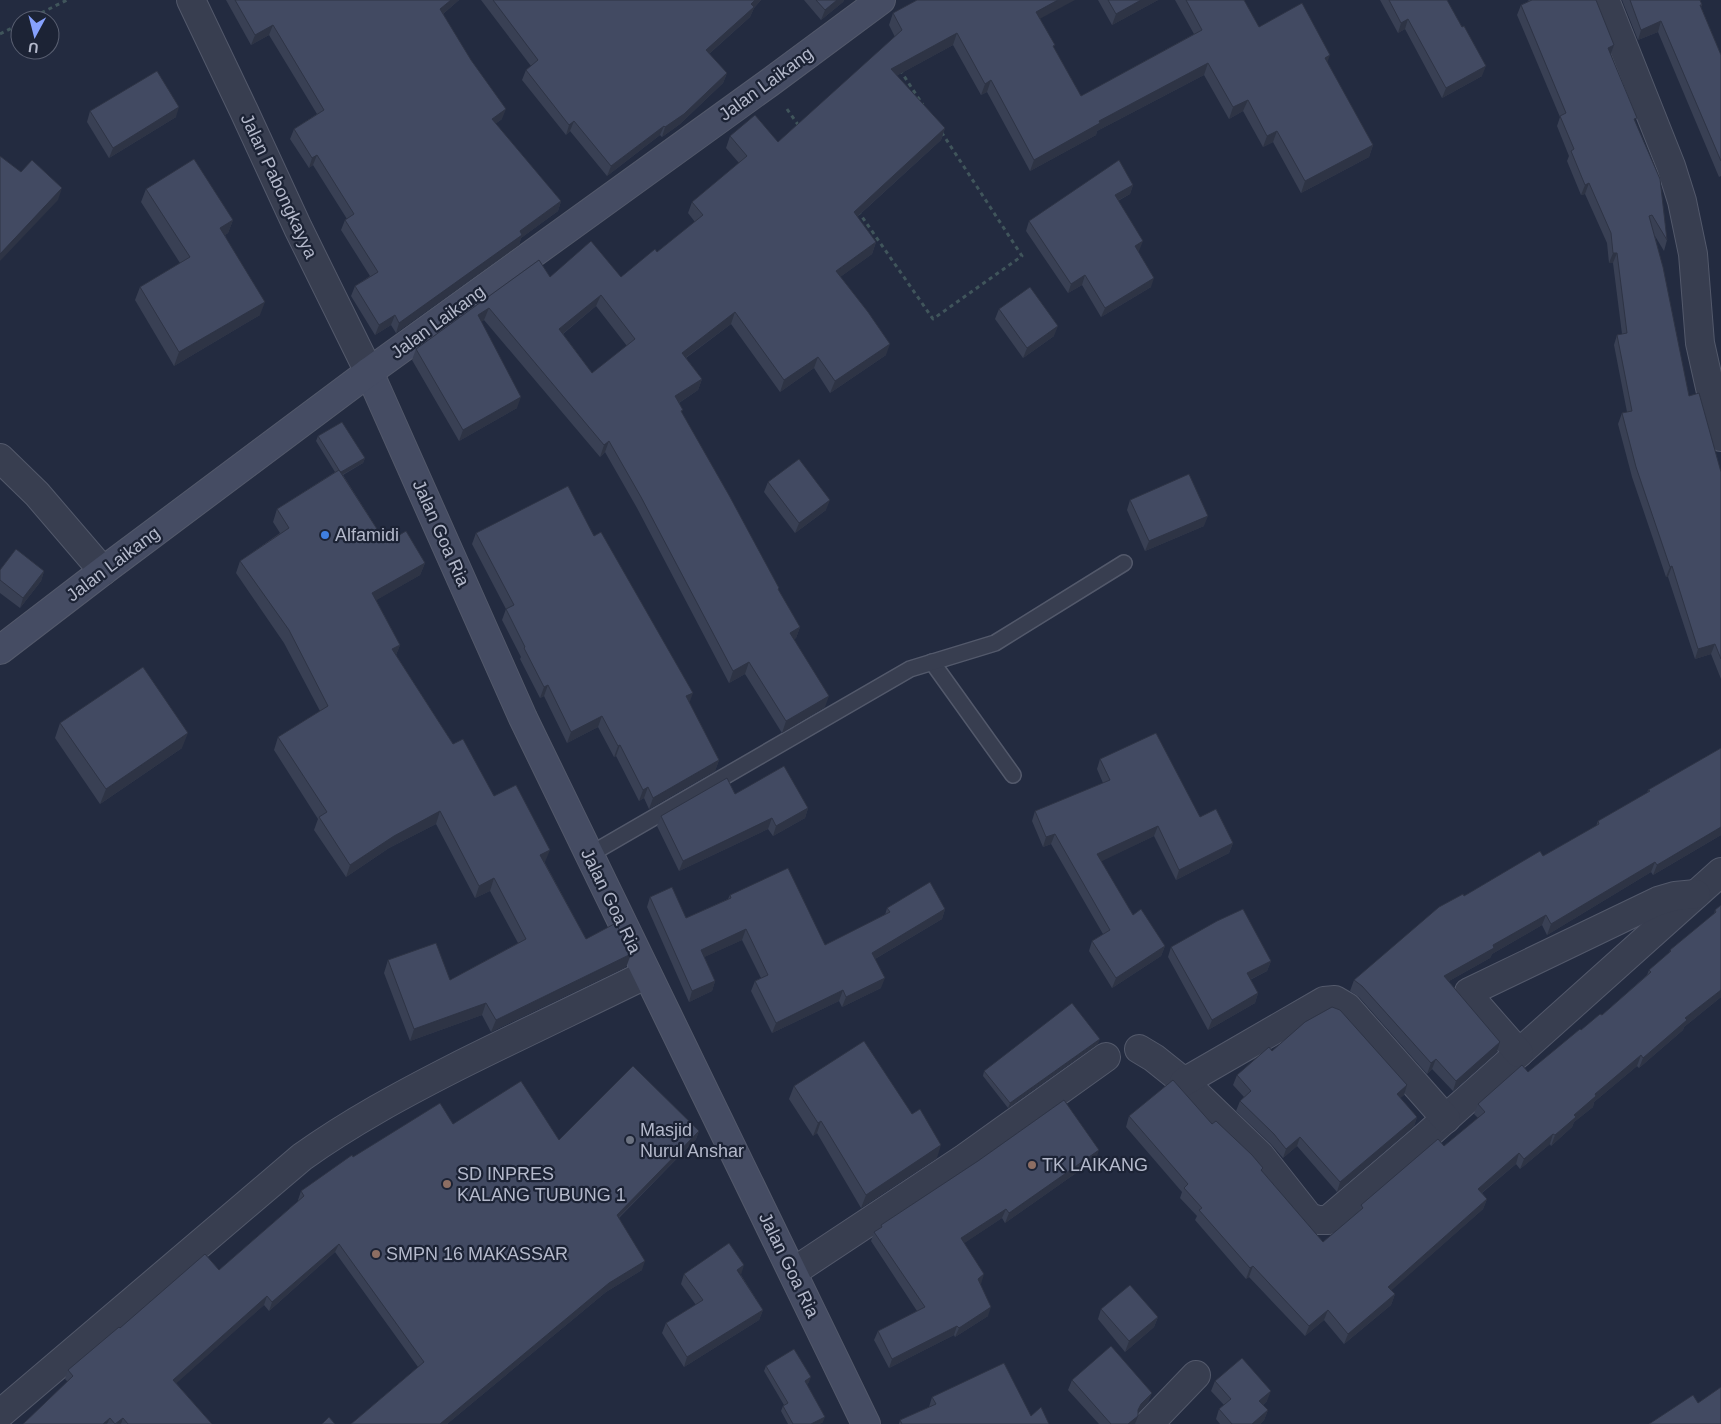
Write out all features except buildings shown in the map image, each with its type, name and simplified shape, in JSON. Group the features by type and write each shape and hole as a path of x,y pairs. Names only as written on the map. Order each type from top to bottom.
{"main road":[{"name":"Jalan Laikang","path":"0,650 369,372 881,0"},
{"name":"Jalan Goa Ria","path":"369,372 523,718 866,1424"}],"street":[{"name":"Jalan Pabongkayya","path":"191,0 298,228 369,372"},
{"path":"1605,0 1671,166 1682,201 1694,254 1700,343 1721,437"},
{"path":"0,458 37,494 103,571"},
{"path":"1138,1049 1154,1058 1184,1082 1260,1155 1309,1217 1318,1220 1328,1220 1446,1119 1721,872"},
{"path":"1519,1053 1469,996 1469,992 1658,901 1676,896 1696,894"},
{"path":"0,1414 302,1157 334,1134 406,1093 647,974"},
{"path":"1184,1082 1324,1001 1335,1000 1347,1006 1446,1119"},
{"path":"793,1272 965,1158 1106,1057"},
{"path":"1149,1424 1196,1375"}],"lane":[{"path":"589,856 910,669 995,643 1124,563"},
{"path":"932,662 1013,775"}],"path":[{"path":"47,10 67,0"},
{"path":"896,64 923,105"},
{"path":"769,83 803,132"},
{"path":"854,205 933,319 1022,256 940,130"}],"place":[{"name":"Alfamidi","path":"325,535"},
{"name":"Masjid Nurul Anshar","path":"630,1140"},
{"name":"TK LAIKANG","path":"1032,1165"},
{"name":"SD INPRES KALANG TUBUNG 1","path":"447,1184"},
{"name":"SMPN 16 MAKASSAR","path":"376,1254"}]}
